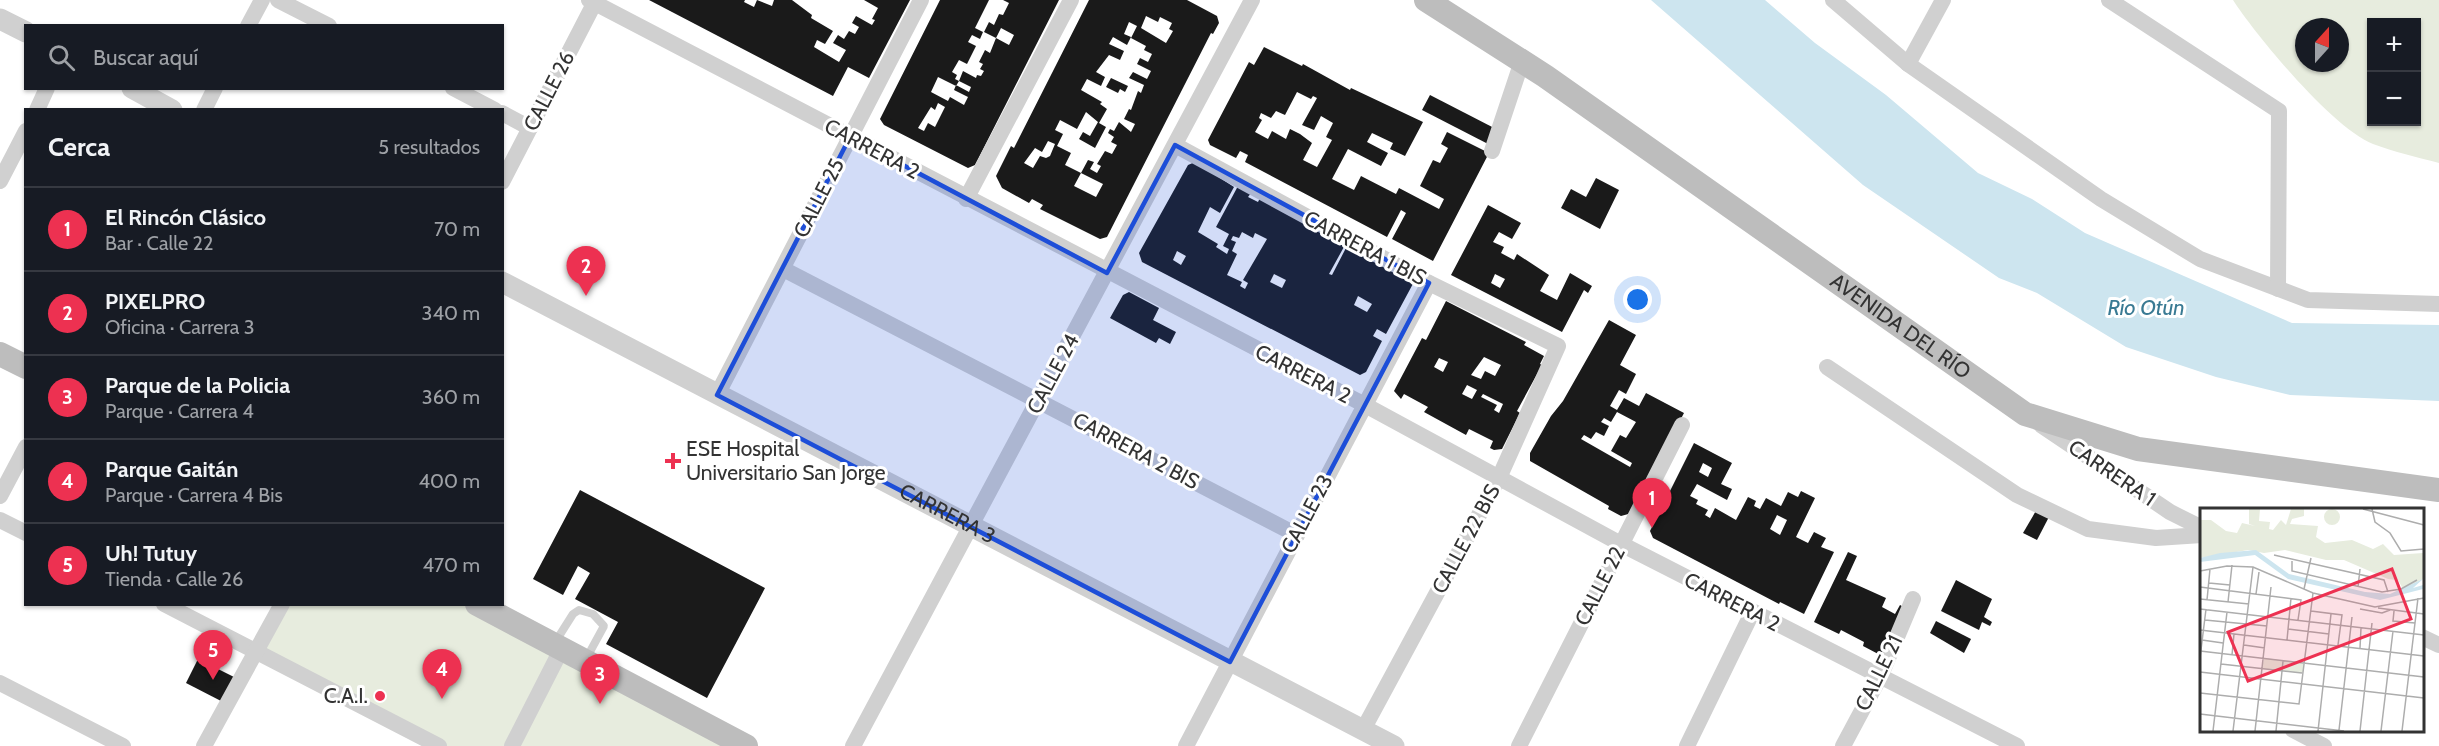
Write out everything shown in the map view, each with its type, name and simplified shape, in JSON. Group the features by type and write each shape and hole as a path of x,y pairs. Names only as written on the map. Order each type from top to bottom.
{"main road":[{"name":"AVENIDA DEL RÍO","path":"1426,0 1522,62 2025,414 2138,449 2439,490"},
{"path":"0,354 24,366"},
{"path":"481,606 746,746"}],"street":[{"path":"249,24 262,0"},
{"path":"278,0 325,24"},
{"name":"CALLE 25","path":"717,395 921,0"},
{"path":"966,199 1071,0"},
{"name":"CALLE 24","path":"853,746 1252,0"},
{"path":"1833,0 1908,64 2100,200 2200,259 2308,300 2439,304"},
{"path":"1908,64 1943,0"},
{"path":"2109,0 2279,111 2278,290"},
{"name":"CARRERA 2","path":"593,1 1107,273 1365,405 1752,613 1881,675 2017,746"},
{"name":"CALLE 26","path":"504,178 593,1"},
{"path":"0,19 24,32"},
{"path":"1492,151 1522,62"},
{"path":"38,108 46,90"},
{"path":"136,90 168,108"},
{"path":"205,108 214,90"},
{"path":"457,90 491,108"},
{"path":"504,115 530,128"},
{"path":"0,181 24,135"},
{"name":"CARRERA 1 BIS","path":"1175,145 1429,283 1558,346"},
{"name":"CARRERA 2 BIS","path":"783,269 1297,535"},
{"name":"CARRERA 3","path":"504,283 971,528 1230,662 1364,728 1394,746"},
{"name":"CALLE 23","path":"1186,746 1429,283"},
{"name":"CALLE 22 BIS","path":"1364,728 1499,478 1558,346"},
{"path":"1827,367 2017,495 2088,529 2156,538 2200,535"},
{"name":"CARRERA 1","path":"2025,414 2170,512 2200,527"},
{"name":"CALLE 22","path":"1519,746 1682,426"},
{"path":"0,496 24,451"},
{"path":"0,520 24,532"},
{"name":"CALLE 21","path":"1843,746 1881,675 1913,599"},
{"path":"168,606 438,746"},
{"path":"204,746 281,606"},
{"path":"1687,746 1752,613"},
{"path":"2424,638 2439,645"},
{"path":"512,746 557,647"},
{"path":"0,683 123,746"},
{"path":"2297,731 2325,746"}],"lane":[{"path":"557,647 573,614 579,610 593,614 604,626 585,662"}],"highlighted area":[{"path":"850,137 1107,273 1175,145 1429,283 1230,662 717,395"}],"shaded area":[{"path":"2233,0 2439,0 2439,163 2381,147 2356,135 2317,101 2259,36"},
{"path":"281,606 479,606 746,746 439,746 256,652"}],"water":[{"name":"Río Otún","path":"1651,0 1765,0 1815,43 1886,95 1978,173 2032,199 2085,233 2292,323 2439,325 2439,401 2290,395 2216,377 2126,347 2037,293 1999,278 1863,185"}],"building":[{"path":"649,0 745,0 744,2 754,7 757,0 772,6 774,0 792,0 812,15 811,18 833,31 825,44 817,40 814,47 839,62 846,50 833,43 838,35 844,39 849,31 855,34 859,27 852,23 856,16 872,25 875,20 872,19 878,8 864,0 910,0 869,78 848,67 833,96"},
{"path":"940,0 989,0 975,28 983,32 980,39 972,35 968,42 976,46 967,64 959,60 952,72 957,75 955,79 959,81 963,71 976,78 984,71 980,69 983,64 979,62 985,50 990,53 996,38 984,32 989,22 994,25 999,14 1003,15 1009,3 1003,0 1059,0 975,165 968,168 884,125 880,119","holes":["1001,28 1014,35 1009,45 996,38","938,77 956,86 954,90 968,97 964,105 950,97 948,101 931,92","959,81 971,87 969,92 956,85","938,103 945,107 935,127 928,123 924,131 918,128 931,107 935,110"]},
{"path":"1089,0 1187,0 1217,16 1219,23 1213,34 1211,33 1107,237 1100,239 1040,209 1043,205 1032,199 1029,203 1002,188 996,176 1011,146 1014,148","holes":["1146,16 1158,22 1160,17 1172,23 1169,29 1173,31 1166,43 1141,28","1129,22 1137,26 1131,38 1146,46 1144,50 1152,54 1148,62 1140,58 1137,64 1151,71 1147,79 1133,72 1129,78 1144,85 1141,93 1138,91 1131,110 1129,109 1124,119 1135,124 1131,132 1119,122 1114,131 1110,129 1108,133 1114,137 1111,142 1117,145 1112,154 1105,151 1097,164 1101,166 1097,173 1090,169 1094,162 1088,160 1081,173 1065,165 1071,153 1057,146 1063,134 1055,130 1060,120 1077,129 1086,112 1098,122 1090,136 1083,132 1079,139 1095,148 1106,127 1099,123 1107,109 1100,104 1102,102 1081,90 1087,79 1101,86 1105,77 1096,72 1109,55 1120,60 1124,51 1109,44 1113,37 1127,45 1131,37 1124,34","1048,141 1055,144 1050,156 1046,158 1040,156 1033,168 1024,163 1035,148 1042,152","1081,173 1103,184 1096,197 1074,186"]},
{"path":"1264,47 1302,66 1303,64 1350,90 1351,88 1423,122 1405,156 1390,149 1393,143 1372,133 1367,142 1388,153 1381,166 1348,149 1332,179 1354,190 1361,176 1396,194 1399,188 1439,209 1444,199 1420,186 1433,160 1440,163 1448,148 1441,144 1447,132 1489,153 1433,261 1392,239 1406,213 1401,210 1387,237 1245,162 1248,155 1240,151 1236,158 1210,145 1208,140 1249,62 1254,65","holes":["1297,92 1311,99 1313,96 1317,98 1302,125 1314,130 1321,116 1333,123 1326,137 1332,140 1317,167 1303,160 1312,143 1300,134 1290,129 1286,139 1272,131 1268,139 1255,132 1262,120 1259,118 1261,113 1271,118 1276,111 1285,115"]},
{"path":"1111,78 1128,86 1125,92 1120,89 1118,93 1106,87"},
{"path":"1430,95 1498,130 1490,145 1422,110"},
{"path":"1195,162 1234,187 1220,213 1210,207 1198,232 1218,244 1216,247 1227,254 1229,249 1223,246 1229,234 1216,227 1238,186 1251,193 1248,197 1258,202 1260,198 1345,245 1329,274 1332,275 1347,246 1415,280 1386,334 1377,329 1373,336 1382,341 1366,372 1360,375 1142,262 1139,253 1188,165","holes":["1242,232 1253,238 1255,233 1267,239 1243,280 1248,283 1245,289 1240,286 1242,282 1227,275 1237,254 1232,251 1236,242 1231,240 1233,236 1239,238","1177,251 1186,256 1181,265 1173,260","1274,274 1286,280 1282,288 1270,282","1358,296 1372,304 1367,312 1354,305"]},
{"path":"1596,178 1619,190 1600,229 1561,208 1571,189 1586,197"},
{"path":"1488,205 1521,223 1512,239 1499,232 1493,242 1504,247 1501,253 1514,260 1517,254 1549,275 1540,291 1557,300 1570,273 1592,286 1588,293 1584,290 1562,332 1451,275","holes":["1495,274 1505,279 1500,288 1491,283"]},
{"path":"1129,292 1159,308 1153,320 1176,332 1170,344 1159,338 1156,343 1110,318 1123,295"},
{"path":"1446,301 1526,342 1524,345 1544,356 1540,364 1542,365 1517,411 1520,413 1502,449 1490,448 1493,441 1469,429 1466,435 1424,412 1428,407 1404,394 1401,399 1394,391 1422,338 1426,340","holes":["1484,357 1501,365 1495,376 1485,371 1481,379 1471,375","1439,358 1448,362 1443,372 1434,367","1467,385 1477,390 1472,399 1462,394","1483,394 1503,404 1499,413 1494,410 1497,405 1481,397"]},
{"path":"1609,320 1636,335 1620,365 1636,374 1626,394 1619,390 1610,406 1617,410 1624,398 1639,406 1646,393 1684,413 1632,513 1621,516 1608,509 1609,506 1530,461 1530,453 1551,416 1563,401","holes":["1617,412 1636,422 1626,438 1620,435 1611,451 1632,463 1630,467 1581,439 1584,435 1591,439 1596,432 1604,436 1609,426 1601,422 1604,418 1611,422"]},
{"path":"1694,443 1732,463 1721,484 1732,489 1727,500 1697,484 1690,496 1698,500 1696,504 1708,510 1705,515 1710,518 1715,508 1736,520 1748,497 1756,501 1754,506 1760,509 1766,498 1781,506 1788,492 1798,497 1801,491 1815,498 1796,537 1808,543 1814,532 1826,538 1821,547 1834,552 1804,614 1780,602 1779,604 1653,538 1650,531","holes":["1703,463 1712,468 1708,477 1699,472","1777,515 1787,520 1780,535 1770,529"]},
{"path":"580,490 765,588 707,698 606,644 618,622 575,599 590,573 578,566 563,595 533,579"},
{"path":"2037,509 2050,515 2037,540 2023,533"},
{"path":"1848,552 1857,556 1846,580 1886,598 1882,607 1895,614 1900,605 1909,610 1882,656 1863,646 1864,642 1841,630 1839,634 1814,622"},
{"path":"1956,580 1992,599 1984,617 1992,622 1990,626 1982,622 1979,630 1941,611"},
{"path":"1936,621 1971,639 1964,653 1930,633"},
{"path":"198,659 234,677 221,701 186,683"}],"place":[{"name":"PIXELPRO","path":"586,296"},
{"name":"ESE Hospital Universitario San Jorge","path":"673,461"},
{"name":"El Rincón Clásico","path":"1652,528"},
{"name":"Uh! Tutuy","path":"213,680"},
{"name":"C.A.I.","path":"380,696"},
{"name":"Parque Gaitán","path":"442,699"},
{"name":"Parque de la Policia","path":"600,704"}]}
